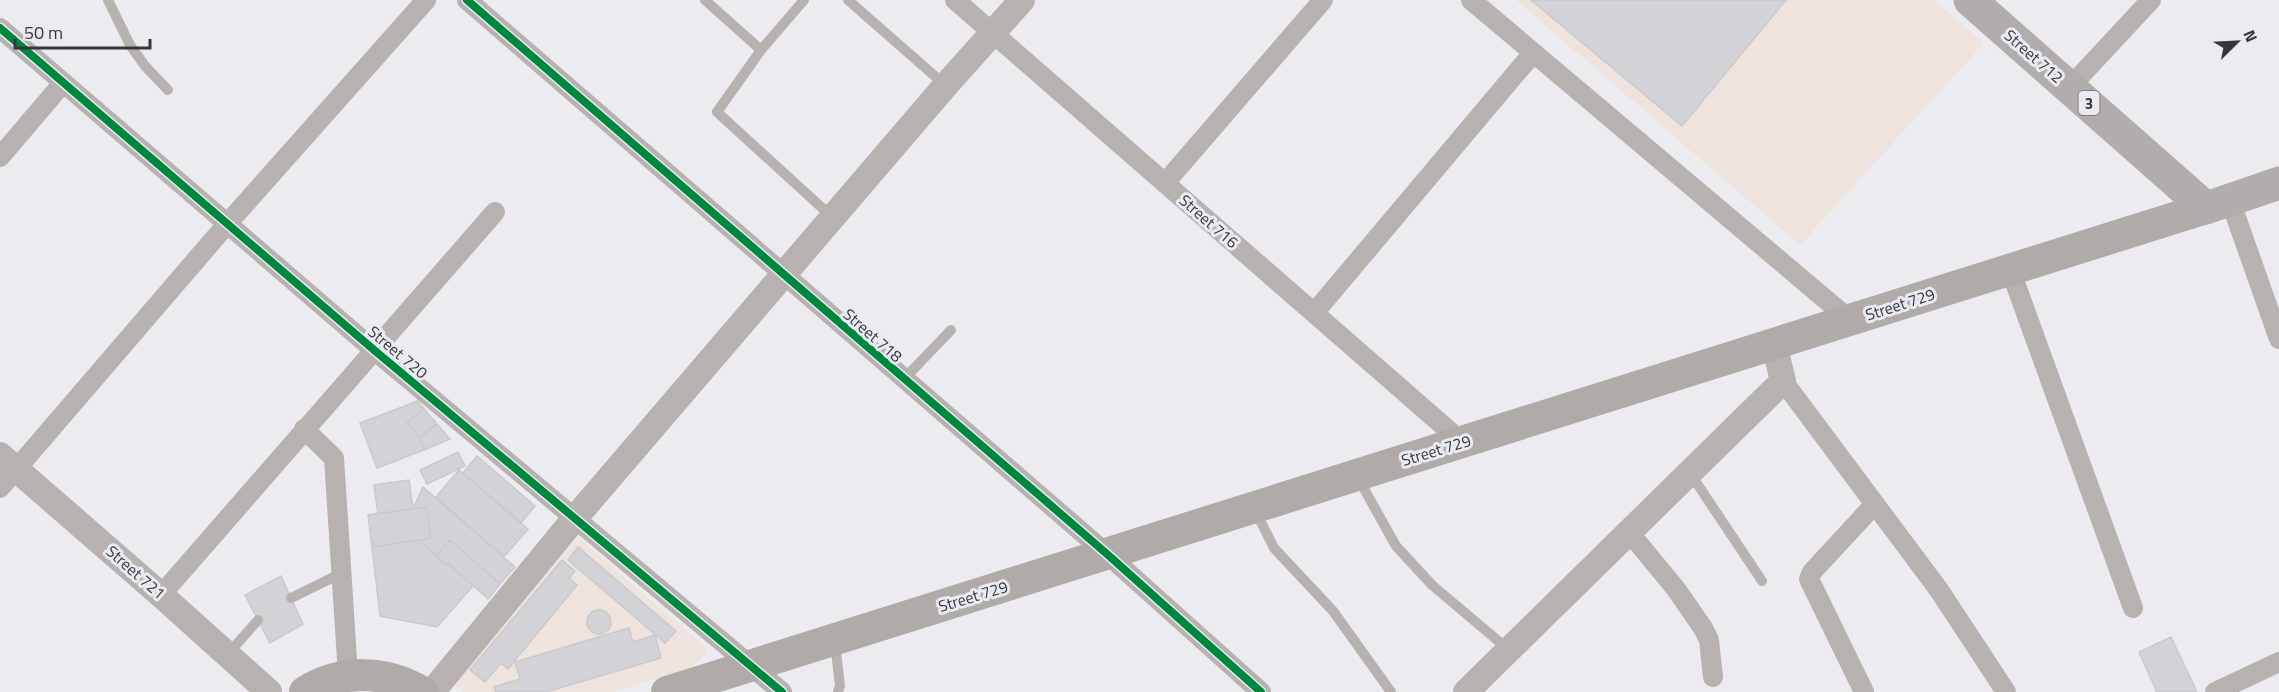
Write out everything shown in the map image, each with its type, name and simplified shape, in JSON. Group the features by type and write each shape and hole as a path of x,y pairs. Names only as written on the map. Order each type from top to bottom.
{"highway":[{"name":"Street 712","path":"1970,0 2070,87 2218,204"},
{"path":"2218,204 2279,183"}],"main road":[{"name":"Street 729","path":"667,692 2218,204"},
{"path":"305,692 318,684 348,675 380,675 412,686 422,692"}],"street":[{"path":"0,488 8,462 227,224 426,0"},
{"name":"Street 718","path":"467,0 1107,554 1261,692"},
{"name":"Street 716","path":"955,0 1462,442"},
{"path":"432,692 575,518 782,275 1022,0"},
{"path":"1165,183 1323,0"},
{"path":"1471,0 1850,320"},
{"path":"2070,87 2151,0"},
{"name":"Street 720","path":"0,28 374,350 782,692"},
{"path":"1314,313 1533,53"},
{"path":"0,157 63,83"},
{"path":"2218,204 2279,339"},
{"path":"161,595 495,212"},
{"path":"2010,269 2133,608"},
{"path":"1773,344 1784,381 1939,590 2006,692"},
{"path":"1466,692 1784,381"},
{"path":"304,429 334,458 348,675"},
{"name":"Street 721","path":"8,462 269,692"},
{"path":"1864,692 1809,579 1812,572 1874,505"},
{"path":"1629,532 1676,589 1703,628 1709,640 1713,677"},
{"path":"2215,692 2279,662"}],"lane":[{"path":"108,0 130,45 145,66 168,90"},
{"path":"705,0 761,50"},
{"path":"804,0 761,50 717,112 832,217"},
{"path":"848,0 946,85"},
{"path":"904,379 951,330"},
{"path":"1690,473 1762,581"},
{"path":"1356,475 1396,546 1431,585 1509,650"},
{"path":"1254,507 1274,548 1333,611 1391,692"},
{"path":"291,598 342,573"},
{"path":"228,654 258,620"},
{"path":"834,640 840,686 838,692"}],"shaded area":[{"path":"1516,0 1934,0 1984,43 1800,245"},
{"path":"578,537 704,646 707,653 688,669 613,692 463,692 454,684"}],"building":[{"path":"1531,0 1786,0 1682,126"},
{"path":"418,401 424,409 407,422 420,437 424,450 377,468 360,423"},
{"path":"424,409 437,424 420,437 407,422"},
{"path":"437,424 450,439 424,450 420,437"},
{"path":"458,452 465,466 427,484 420,470"},
{"path":"477,456 535,506 521,523 463,473"},
{"path":"459,470 528,529 504,557 436,497"},
{"path":"409,480 413,509 378,514 374,485"},
{"path":"423,487 515,567 500,584 450,540 436,556 419,540 431,538 426,507 413,509"},
{"path":"426,507 431,538 372,547 368,515"},
{"path":"419,540 473,586 437,627 380,616 372,547"},
{"path":"450,540 500,584 488,599 448,563 446,565 436,556"},
{"path":"578,547 676,631 665,643 568,560"},
{"path":"562,560 575,571 569,578 577,585 508,669 501,663 485,682 470,670"},
{"path":"281,576 303,624 270,643 245,595"},
{"path":"599,610 607,614 611,622 607,630 599,634 591,630 587,622 591,614"},
{"path":"629,628 633,642 655,635 661,658 546,692 496,692 494,687 520,679 515,662"},
{"path":"2171,637 2197,692 2157,692 2139,652"}],"cycle path":[{"path":"467,0 1107,554 1261,692"},
{"path":"0,28 374,350 782,692"}]}
